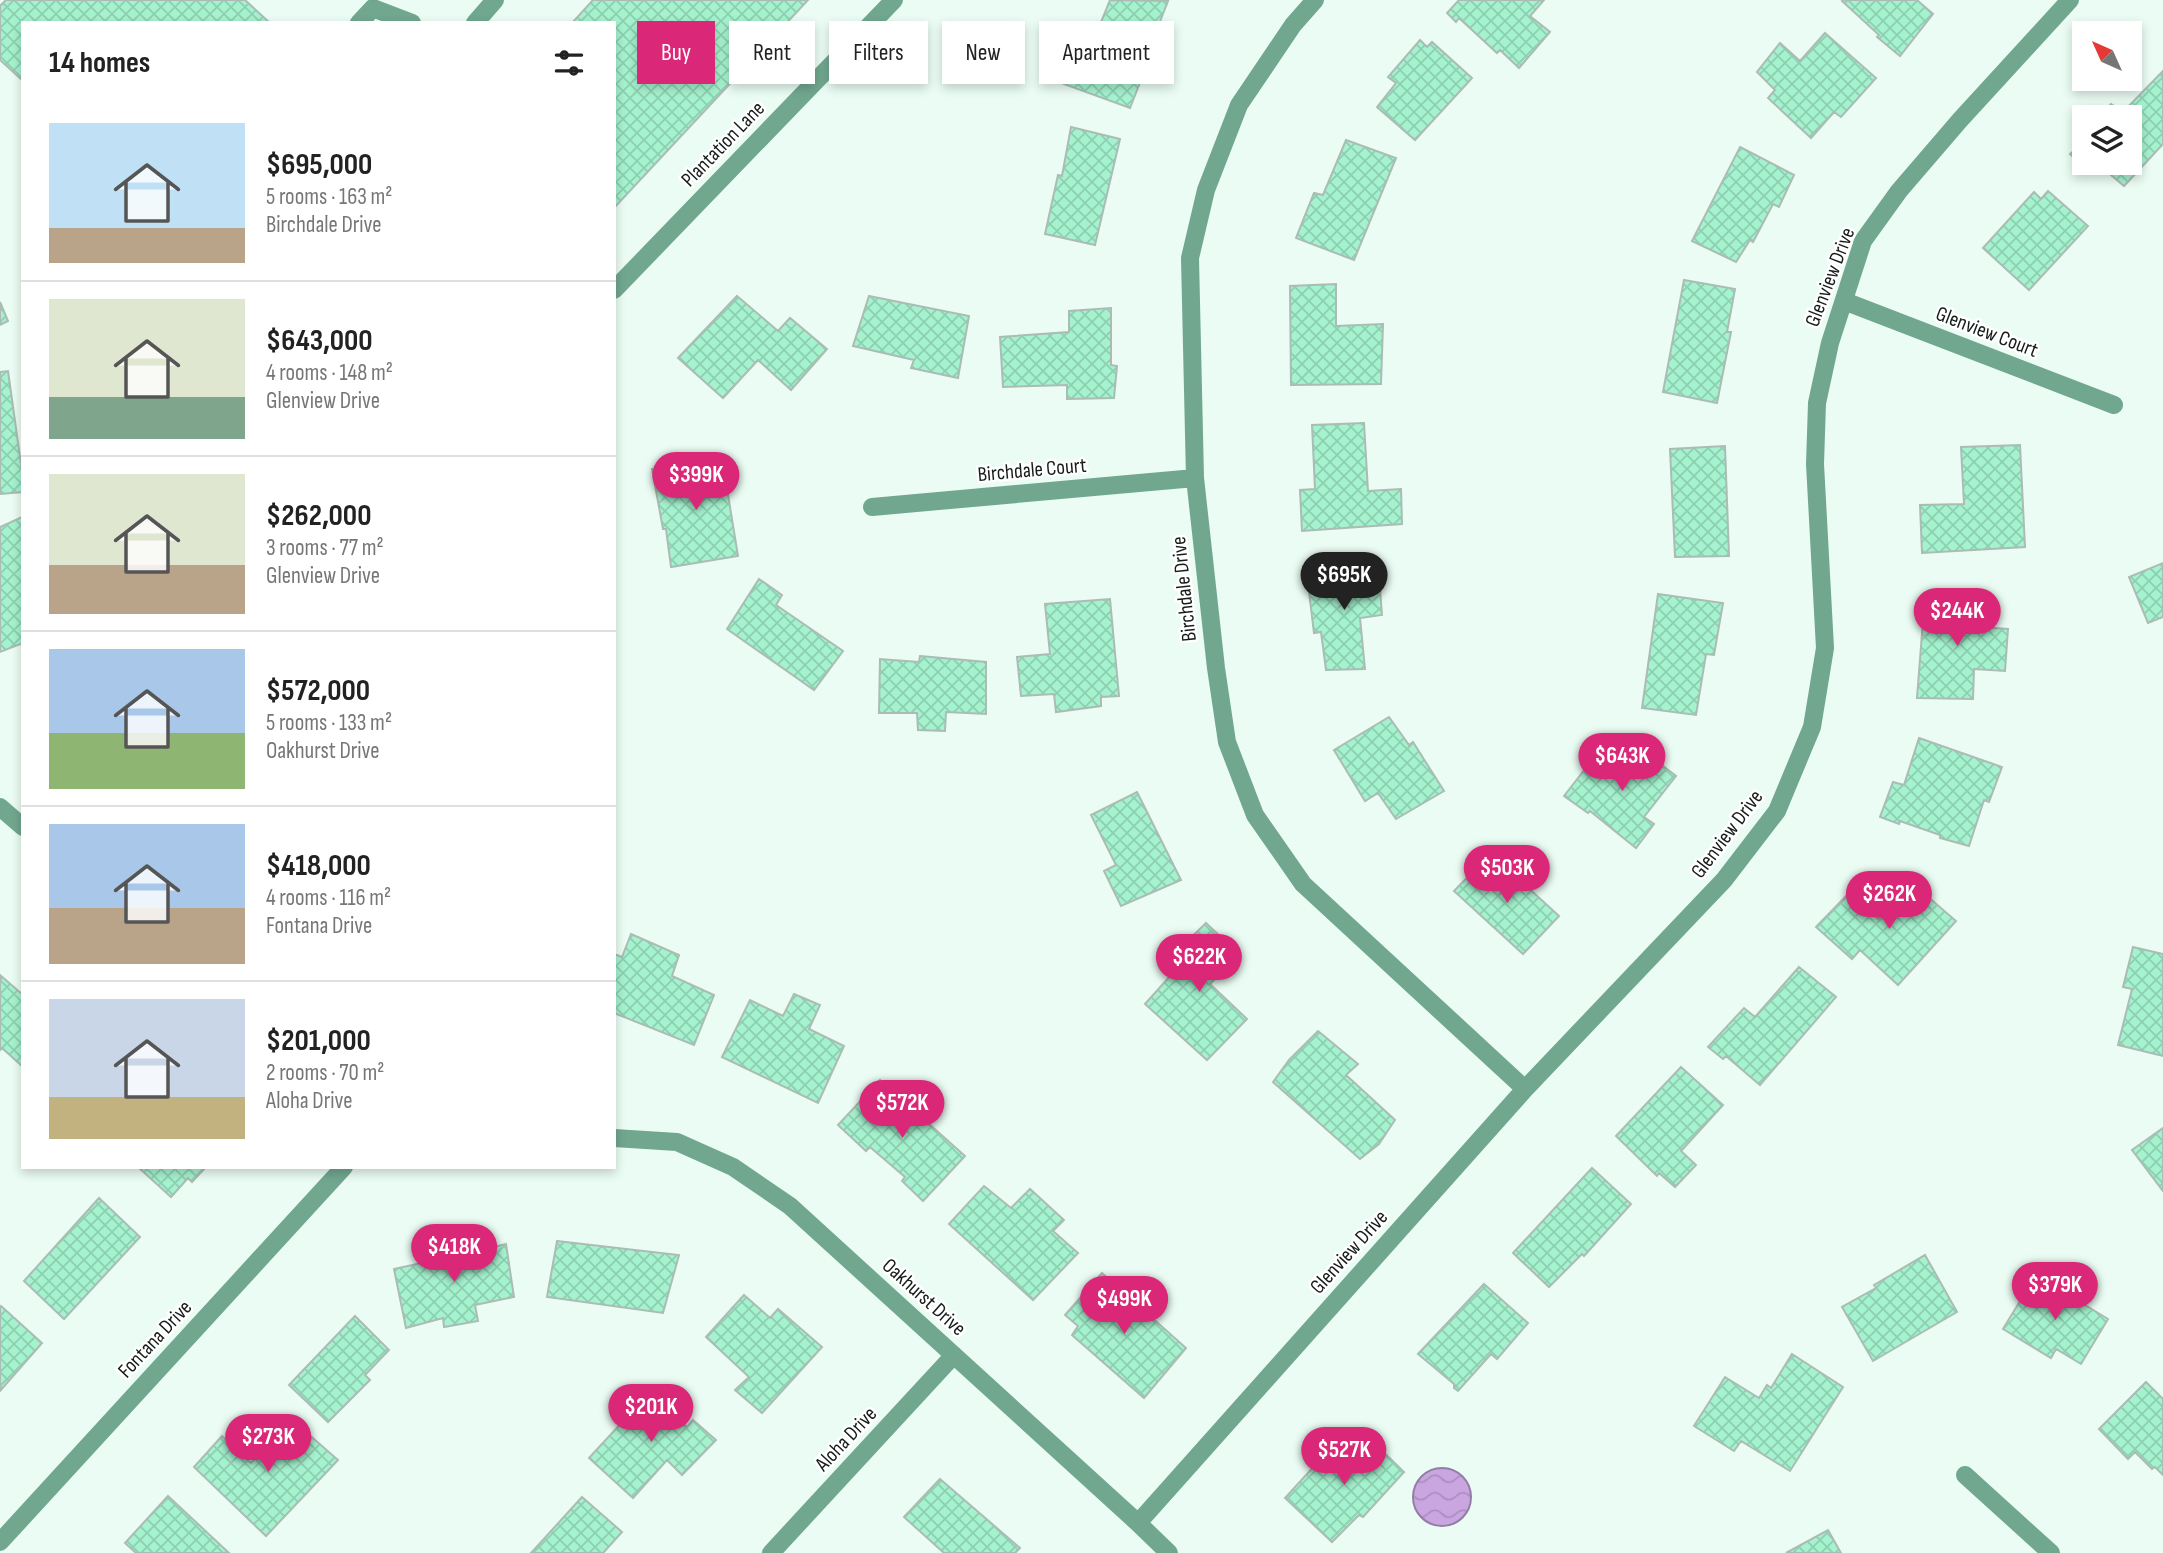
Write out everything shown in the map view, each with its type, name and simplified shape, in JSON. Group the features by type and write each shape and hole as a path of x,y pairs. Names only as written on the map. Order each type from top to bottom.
{"street":[{"path":"477,21 495,0"},
{"name":"Plantation Lane","path":"616,288 894,0"},
{"name":"Birchdale Drive","path":"1315,0 1293,25 1239,105 1206,190 1190,258 1195,478 1227,742 1255,815 1303,884 1525,1089"},
{"name":"Glenview Drive","path":"1138,1523 1525,1089 1724,880 1777,811 1812,727 1825,648 1815,464 1816,403 1830,343 1863,241 1899,191 2070,0"},
{"path":"361,21 373,8 407,21"},
{"name":"Glenview Court","path":"1844,302 2114,405"},
{"name":"Birchdale Court","path":"872,507 1195,478"},
{"path":"0,807 21,825"},
{"name":"Oakhurst Drive","path":"616,1138 677,1142 733,1167 790,1206 1169,1553"},
{"name":"Fontana Drive","path":"0,1542 342,1169"},
{"name":"Aloha Drive","path":"771,1553 954,1355"},
{"path":"1965,1475 2051,1553"}],"water":[{"path":"1436,1468 1448,1468 1463,1476 1471,1491 1471,1503 1463,1518 1448,1526 1436,1526 1421,1518 1413,1503 1413,1491 1421,1476"}],"building":[{"path":"6,0 245,0 268,21 21,21 21,79 0,60 0,6"},
{"path":"593,0 808,0 788,21 729,21 730,84 616,206 616,21 574,21"},
{"path":"1110,0 1168,1 1160,21 1101,21"},
{"path":"1459,0 1544,0 1530,16 1550,32 1519,68 1500,50 1497,53 1459,18 1456,22 1447,13"},
{"path":"1843,0 1917,0 1933,14 1900,56 1877,37 1879,35"},
{"path":"1825,33 1876,78 1841,117 1834,112 1811,138 1768,98 1775,90 1757,72 1780,43 1800,61"},
{"path":"1420,40 1427,47 1432,42 1472,78 1415,140 1377,107 1396,83 1388,77"},
{"path":"2163,71 2163,144 2142,167 2142,105 2130,105"},
{"path":"1064,84 1139,84 1130,108"},
{"path":"1071,127 1120,139 1095,245 1045,234 1058,175 1062,176"},
{"path":"1346,140 1396,158 1354,260 1296,238 1314,193 1323,195"},
{"path":"1740,147 1794,175 1779,207 1773,204 1753,242 1750,240 1736,262 1692,241"},
{"path":"2111,175 2134,175 2124,186"},
{"path":"2048,191 2088,226 2029,290 1983,248 2034,192 2041,199"},
{"path":"1684,280 1735,289 1727,332 1731,332 1717,403 1663,392"},
{"path":"1336,284 1336,326 1383,324 1381,384 1291,385 1290,286"},
{"path":"737,296 778,331 790,318 827,349 791,390 758,360 723,398 678,358"},
{"path":"869,296 969,316 958,378 911,368 914,360 853,346"},
{"path":"0,302 8,321 0,325"},
{"path":"1111,308 1111,365 1117,366 1114,398 1067,399 1067,385 1003,387 1000,337 1069,332 1069,311"},
{"path":"8,371 21,464 21,492 0,494 0,372"},
{"path":"1364,423 1368,491 1401,489 1402,524 1302,531 1300,490 1315,489 1312,425"},
{"path":"2020,445 2025,547 1922,553 1920,505 1964,504 1961,447"},
{"path":"1725,446 1729,556 1675,557 1670,449"},
{"path":"722,458 738,556 671,567 666,529 663,529 652,469"},
{"path":"21,517 21,644 0,652 0,527"},
{"path":"1378,563 1382,615 1360,618 1365,669 1326,670 1321,632 1314,633 1307,575"},
{"path":"2163,563 2163,617 2148,623 2129,577"},
{"path":"759,579 782,595 776,605 843,651 814,690 727,629"},
{"path":"1658,594 1723,603 1714,655 1706,654 1696,715 1642,708"},
{"path":"1925,595 1982,601 1979,627 2008,629 2005,671 1974,669 1973,699 1917,698"},
{"path":"1110,599 1119,696 1101,697 1101,706 1056,712 1054,694 1021,696 1017,657 1050,654 1045,604"},
{"path":"920,656 986,662 986,714 946,712 945,731 918,730 917,713 879,713 880,659 919,662"},
{"path":"1389,717 1409,745 1413,742 1444,791 1396,819 1378,793 1365,801 1334,750"},
{"path":"1919,738 2002,767 1989,802 1984,800 1969,846 1940,838 1940,835 1900,821 1899,824 1880,817 1893,782 1904,785"},
{"path":"1636,745 1676,776 1644,817 1654,824 1636,848 1590,811 1588,813 1564,796 1596,755 1616,770"},
{"path":"1137,792 1181,880 1121,906 1104,871 1116,865 1091,815"},
{"path":"1488,856 1559,916 1523,954 1454,891"},
{"path":"1912,883 1956,921 1898,985 1860,950 1852,959 1816,927 1849,893 1878,919"},
{"path":"1206,923 1239,954 1210,984 1247,1019 1207,1060 1145,1004 1180,965 1171,957"},
{"path":"631,934 679,955 672,976 714,995 694,1045 616,1014 616,955 622,957"},
{"path":"2133,947 2163,954 2163,1056 2118,1045 2132,989 2123,987"},
{"path":"1799,967 1836,997 1760,1085 1726,1056 1723,1059 1708,1047 1744,1008 1755,1017"},
{"path":"0,975 21,993 21,1065 2,1048 0,1050"},
{"path":"794,994 820,1005 809,1029 844,1046 818,1103 722,1057 750,1000 783,1016"},
{"path":"1318,1031 1358,1064 1346,1075 1395,1120 1379,1144 1360,1159 1273,1082 1289,1060"},
{"path":"1681,1067 1723,1105 1681,1151 1696,1165 1675,1187 1659,1173 1657,1176 1616,1136"},
{"path":"880,1080 965,1156 923,1201 902,1181 905,1177 870,1147 866,1151 838,1125"},
{"path":"2163,1128 2163,1191 2132,1150"},
{"path":"1592,1168 1631,1204 1584,1256 1582,1254 1549,1287 1513,1253"},
{"path":"140,1169 204,1169 192,1182 188,1178 171,1197"},
{"path":"984,1186 1011,1208 1030,1189 1064,1220 1053,1231 1078,1253 1033,1300 949,1224"},
{"path":"99,1198 140,1237 64,1319 24,1281"},
{"path":"475,1240 477,1251 506,1244 514,1297 475,1305 478,1321 444,1327 443,1318 406,1328 394,1269 426,1262 424,1251"},
{"path":"557,1241 679,1255 663,1313 547,1297"},
{"path":"1925,1255 1957,1312 1873,1361 1842,1307"},
{"path":"1102,1273 1186,1348 1144,1398 1072,1335 1078,1326 1065,1315"},
{"path":"2036,1275 2108,1319 2081,1364 2056,1349 2051,1358 2003,1329"},
{"path":"1484,1284 1528,1323 1497,1359 1491,1354 1458,1391 1454,1384 1418,1354"},
{"path":"744,1295 770,1318 778,1309 822,1347 762,1413 735,1390 749,1377 706,1337"},
{"path":"0,1307 42,1343 0,1391"},
{"path":"355,1316 389,1350 365,1375 370,1380 328,1422 289,1385"},
{"path":"1792,1354 1843,1387 1790,1471 1741,1441 1734,1451 1694,1426 1725,1377 1759,1398 1767,1385 1771,1388"},
{"path":"2146,1382 2163,1399 2163,1475 2155,1467 2152,1469 2135,1452 2128,1459 2099,1429"},
{"path":"666,1389 682,1404 673,1414 687,1427 693,1420 716,1440 682,1475 667,1460 633,1498 589,1458 650,1392 657,1399"},
{"path":"290,1418 338,1460 266,1536 194,1467 222,1436 251,1463"},
{"path":"1365,1434 1404,1472 1363,1517 1359,1515 1332,1542 1285,1498 1329,1450 1340,1460"},
{"path":"940,1479 1020,1548 1015,1553 944,1553 904,1517"},
{"path":"168,1496 229,1553 136,1553 125,1543"},
{"path":"582,1497 622,1532 603,1553 531,1553"},
{"path":"1828,1530 1841,1553 1786,1553"}]}
